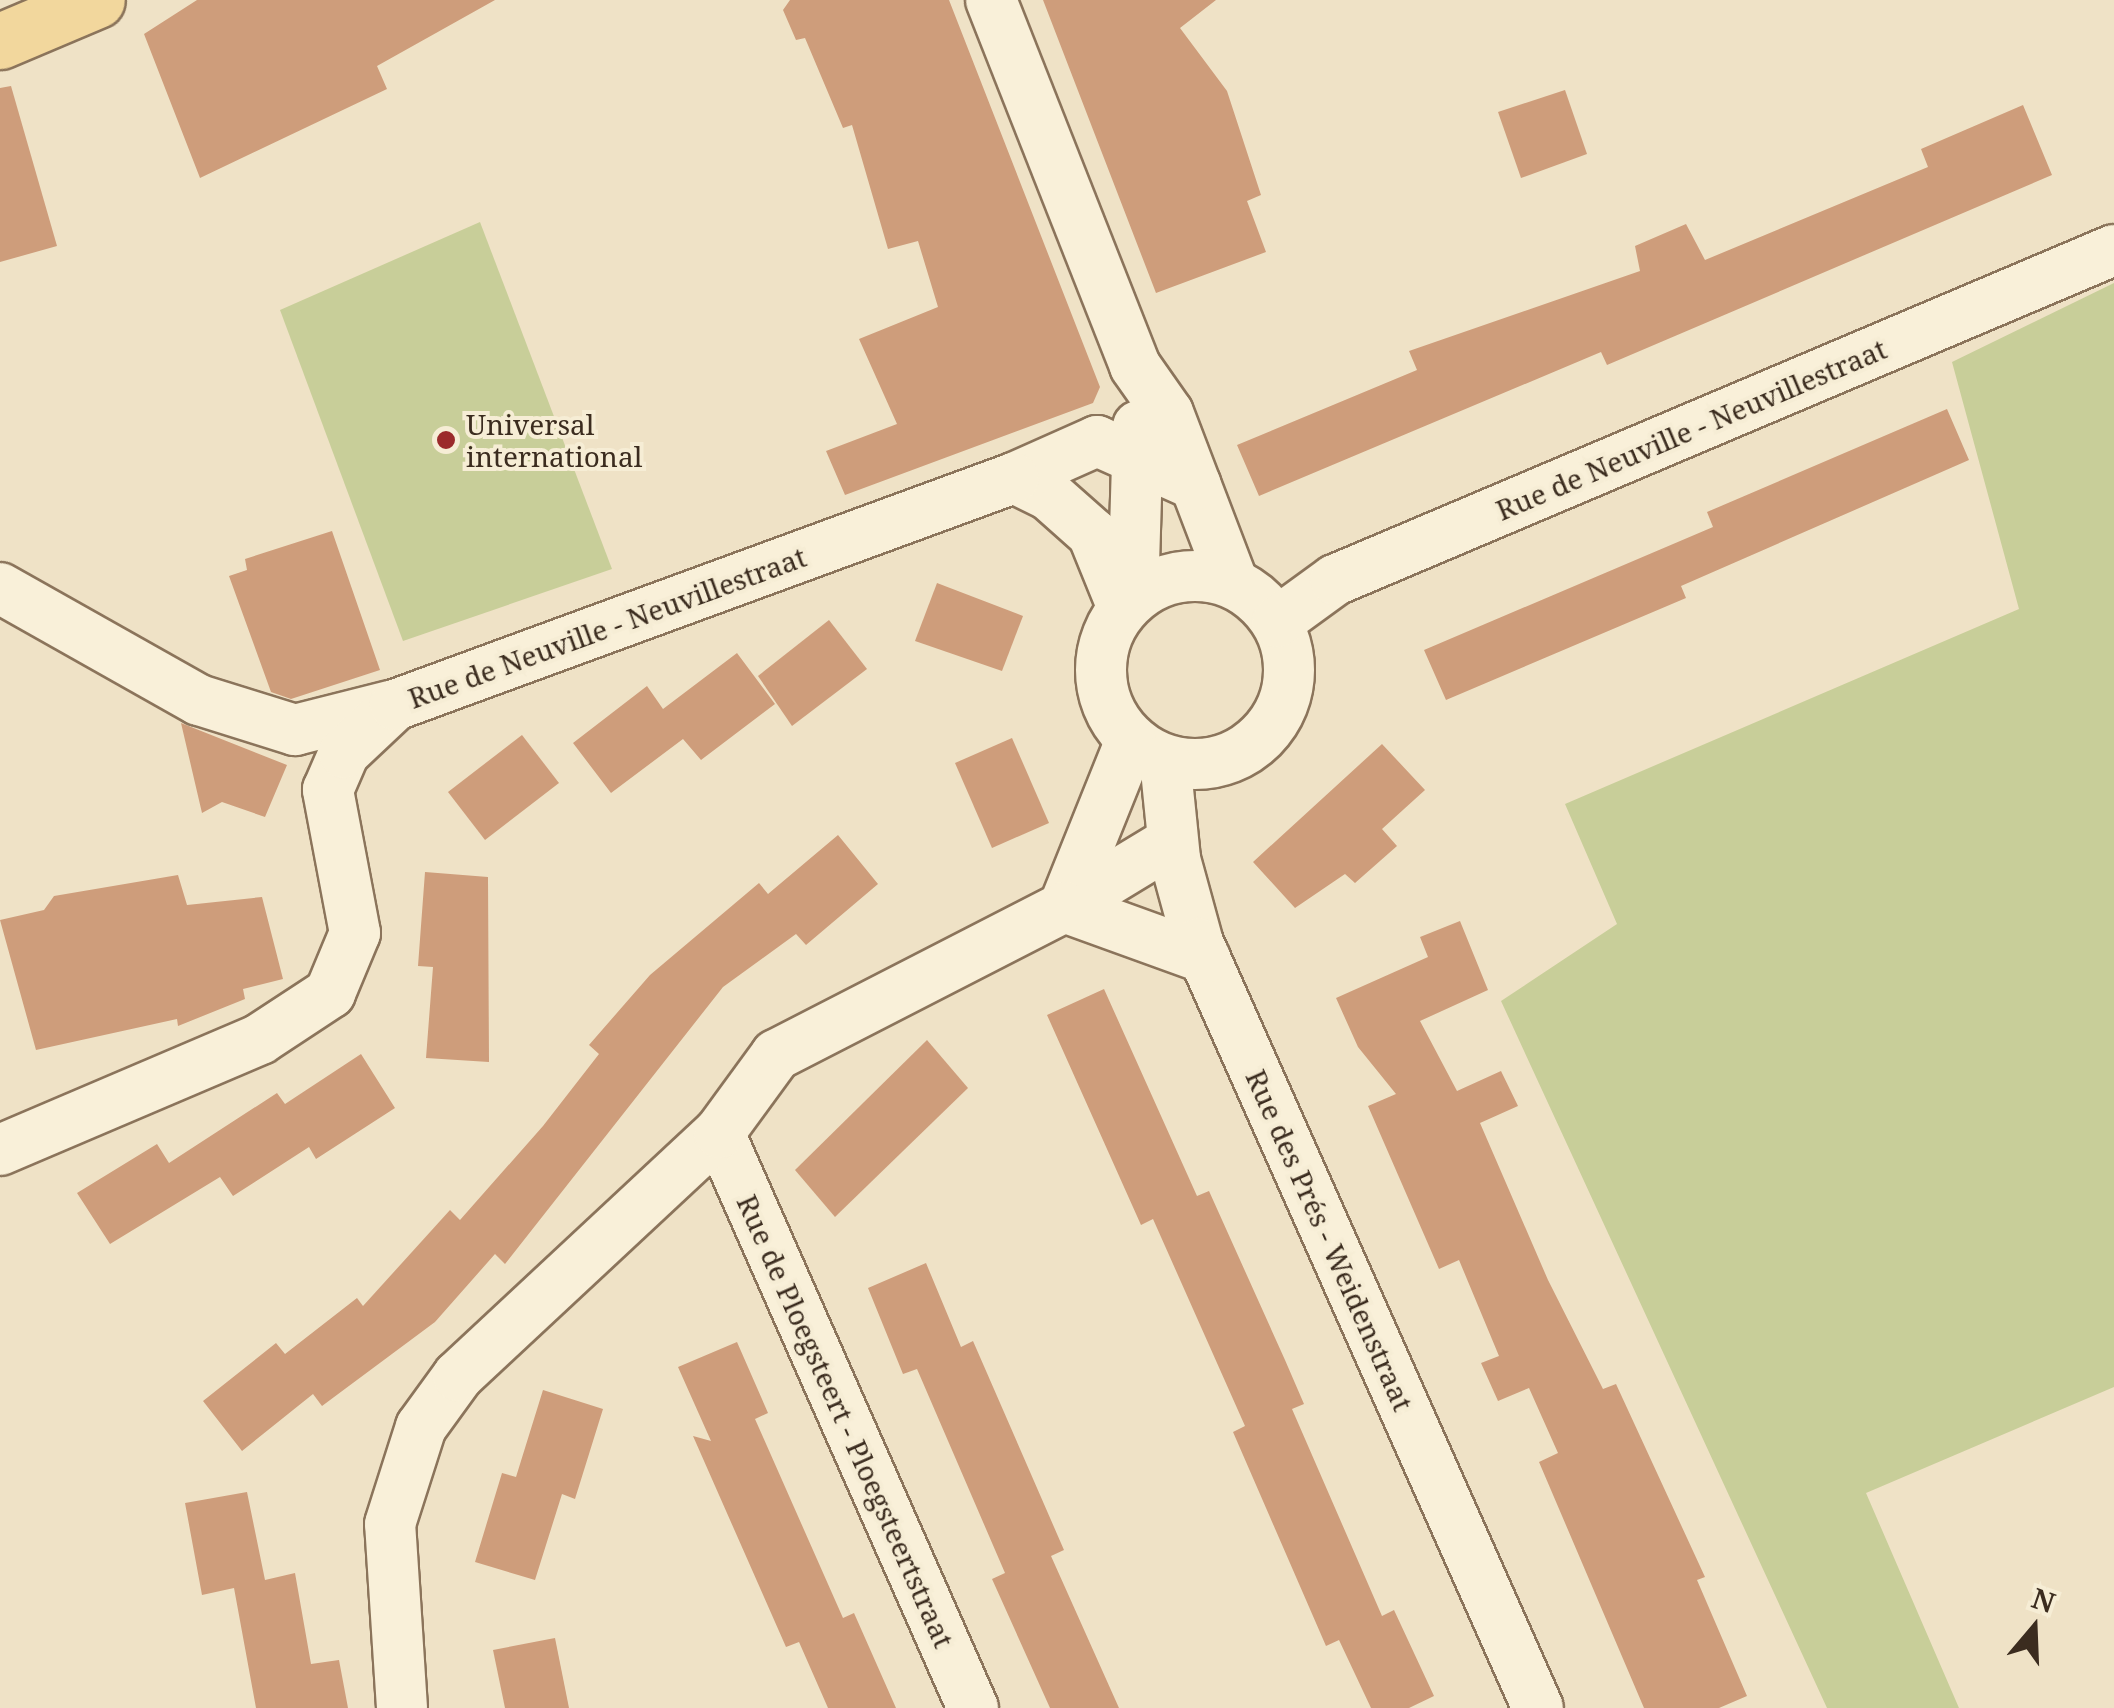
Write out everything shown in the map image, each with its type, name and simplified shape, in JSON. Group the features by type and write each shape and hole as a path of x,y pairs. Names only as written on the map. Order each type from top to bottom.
{"main road":[{"path":"0,41 91,2"}],"street":[{"name":"Rue des Prés - Weidenstraat","path":"991,0 1135,366 1168,413 1234,583 1277,622"},
{"name":"Rue de Neuville - Neuvillestraat","path":"1277,622 1335,580 2114,250"},
{"name":"Rue des Prés - Weidenstraat","path":"1135,366 1138,454 1128,603 1100,675 1148,750 1204,958 1538,1708"},
{"name":"Rue de Neuville - Neuvillestraat","path":"0,1150 260,1039 330,993 355,933 328,790 344,753 395,705 1014,478 1098,441 1138,454 1196,485"},
{"path":"1014,478 1050,495 1092,534 1128,603 1170,578 1234,583"},
{"path":"0,588 199,700 296,730 395,705"},
{"path":"1064,906 1148,750 1221,762 1269,730 1290,678 1277,622"},
{"path":"402,1708 390,1524 421,1426 458,1376 719,1133 776,1055 1064,906 1172,840"},
{"path":"1064,906 1204,958"},
{"name":"Rue de Ploegsteert - Ploegsteertstraat","path":"719,1133 973,1708"}],"green space":[{"name":"Universal international","path":"480,222 612,569 403,641 280,310"},
{"path":"2114,283 2114,1387 1866,1493 1959,1708 1827,1708 1501,1001 1617,924 1565,804 2019,609 1952,362"}],"building":[{"path":"197,0 495,0 377,66 387,89 200,178 144,34"},
{"path":"790,0 949,0 1100,387 1093,403 845,495 826,451 897,424 859,339 938,307 918,241 888,249 852,125 843,128 805,38 796,40 783,10"},
{"path":"1043,0 1216,0 1180,28 1227,91 1261,195 1247,201 1266,252 1156,293"},
{"path":"11,86 57,246 0,262 0,88"},
{"path":"1565,90 1587,154 1521,178 1498,112"},
{"path":"2023,105 2052,175 1607,365 1601,352 1259,496 1237,445 1417,370 1409,351 1640,271 1635,246 1686,224 1705,260 1928,167 1921,149"},
{"path":"1947,409 1969,460 1681,586 1686,598 1446,700 1424,650 1713,527 1707,512"},
{"path":"332,531 380,670 291,699 271,692 229,576 247,570 245,559"},
{"path":"937,583 1023,616 1002,671 915,641"},
{"path":"829,620 867,669 792,726 758,676"},
{"path":"737,653 775,704 701,760 683,739 611,793 573,743 647,686 663,709"},
{"path":"181,723 287,765 265,817 222,802 202,813"},
{"path":"522,735 559,783 485,840 448,792"},
{"path":"1012,738 1049,823 992,848 955,763"},
{"path":"1382,744 1425,790 1382,829 1397,846 1355,883 1345,874 1295,908 1253,862"},
{"path":"838,835 878,884 806,945 796,934 723,987 505,1264 495,1254 435,1322 322,1406 313,1394 242,1451 203,1401 276,1343 285,1354 357,1298 363,1306 450,1210 460,1220 543,1126 599,1054 589,1045 650,975 759,883 768,894"},
{"path":"425,872 488,877 489,1062 426,1058 433,967 418,966"},
{"path":"178,875 187,905 262,897 283,979 243,989 245,999 178,1026 177,1019 36,1050 0,920 44,910 54,896"},
{"path":"1460,921 1488,990 1420,1021 1457,1091 1501,1071 1518,1106 1480,1123 1548,1280 1603,1389 1616,1384 1705,1577 1697,1580 1747,1696 1719,1708 1644,1708 1539,1462 1558,1453 1529,1388 1498,1401 1481,1363 1499,1356 1459,1260 1439,1269 1368,1106 1396,1094 1358,1047 1336,998 1428,957 1420,937"},
{"path":"1104,989 1197,1196 1209,1191 1285,1360 1304,1404 1292,1409 1382,1616 1394,1610 1434,1696 1409,1708 1371,1708 1339,1640 1326,1646 1233,1432 1245,1426 1153,1219 1141,1225 1047,1015"},
{"path":"927,1040 968,1088 835,1217 795,1170"},
{"path":"361,1054 395,1108 316,1159 309,1147 233,1196 220,1177 110,1244 77,1193 157,1144 169,1163 277,1093 285,1104"},
{"path":"926,1263 961,1347 973,1341 1064,1550 1051,1556 1119,1708 1050,1708 992,1579 1005,1573 917,1369 903,1374 868,1288"},
{"path":"737,1342 768,1413 755,1419 843,1618 854,1613 896,1708 828,1708 799,1642 786,1647 693,1436 711,1441 678,1367"},
{"path":"543,1390 603,1409 575,1499 562,1494 535,1580 475,1562 502,1473 516,1477"},
{"path":"247,1492 265,1580 295,1573 311,1664 339,1660 348,1708 256,1708 234,1588 202,1595 185,1503"},
{"path":"555,1638 569,1708 505,1708 493,1650"}],"place":[{"name":"Universal international","path":"446,440"}]}
